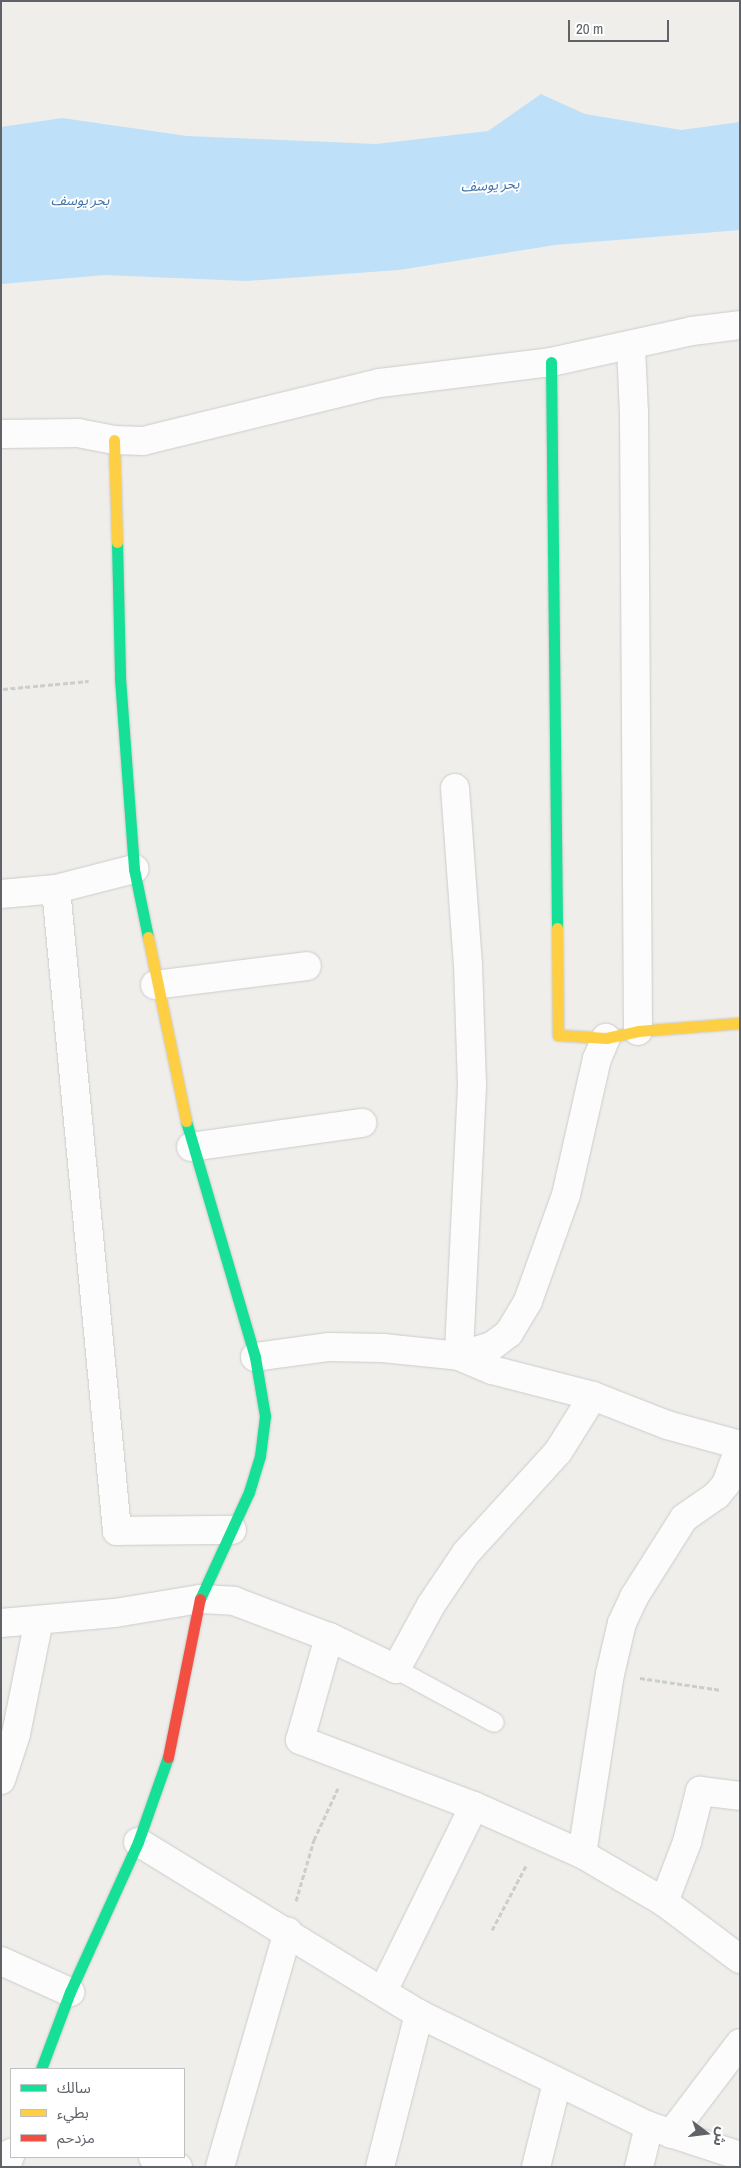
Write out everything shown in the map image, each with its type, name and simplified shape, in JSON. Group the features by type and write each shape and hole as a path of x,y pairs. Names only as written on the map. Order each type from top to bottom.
{"street":[{"path":"1,434 78,432 114,440 160,438 263,414 323,394 380,383 551,362 631,346 692,331 740,325"},
{"path":"631,346 634,412 638,1031"},
{"path":"551,362 558,1035 606,1038 638,1031 740,1022"},
{"path":"41,2068 70,1992 138,1842 159,1788 174,1734 200,1599 232,1530 260,1456 265,1416 255,1356 191,1147 156,985 134,869 120,678 114,440"},
{"path":"455,788 468,965 472,1086 460,1356"},
{"path":"1,894 56,889 134,869"},
{"path":"56,889 117,1532 232,1530"},
{"path":"156,985 307,966"},
{"path":"460,1356 492,1346 509,1333 528,1301 566,1195 597,1059 606,1038"},
{"path":"191,1147 362,1123"},
{"path":"255,1356 329,1347 382,1348 460,1356 492,1370 593,1396 667,1425 740,1445 726,1484 717,1495 684,1518 634,1597 622,1623 610,1674 582,1854"},
{"path":"1,1623 115,1613 200,1599 234,1601 329,1637 396,1669 431,1605 466,1554 558,1452 593,1396"},
{"path":"1,1780 16,1734 39,1620"},
{"path":"329,1637 300,1740 474,1806 582,1854 664,1902 740,1959"},
{"path":"664,1902 687,1842 700,1791 740,1796"},
{"path":"383,1991 474,1806"},
{"path":"138,1842 288,1932 419,2014 557,2083 660,2130 734,2159"},
{"path":"220,2167 288,1932"},
{"path":"1,1961 70,1992"},
{"path":"380,2167 419,2014"},
{"path":"639,2167 660,2130 740,2044"},
{"path":"536,2167 557,2083"},
{"path":"156,2158 178,2167"},
{"path":"1,2165 6,2167"}],"lane":[{"path":"396,1669 494,1722"}],"path":[{"path":"3,689 120,678"},
{"path":"610,1674 721,1690"},
{"path":"288,1932 314,1840 350,1760"},
{"path":"492,1930 541,1837"}],"water":[{"name":"بحر يوسف","path":"541,94 585,114 681,130 740,122 740,230 555,245 399,270 246,281 105,275 1,284 1,127 62,118 187,136 376,144 488,131"}],"traffic: fast":[{"path":"551,362 557,928"},
{"path":"117,542 120,678 134,869 148,937"},
{"path":"186,1121 255,1357 265,1416 260,1456 249,1492 200,1599"},
{"path":"41,2068 70,1992 138,1842 168,1757"}],"traffic: slow":[{"path":"114,440 117,542"},
{"path":"557,928 558,1035 606,1038 638,1031 740,1023"},
{"path":"148,937 186,1121"}],"traffic: jam":[{"path":"168,1757 200,1599"}]}
